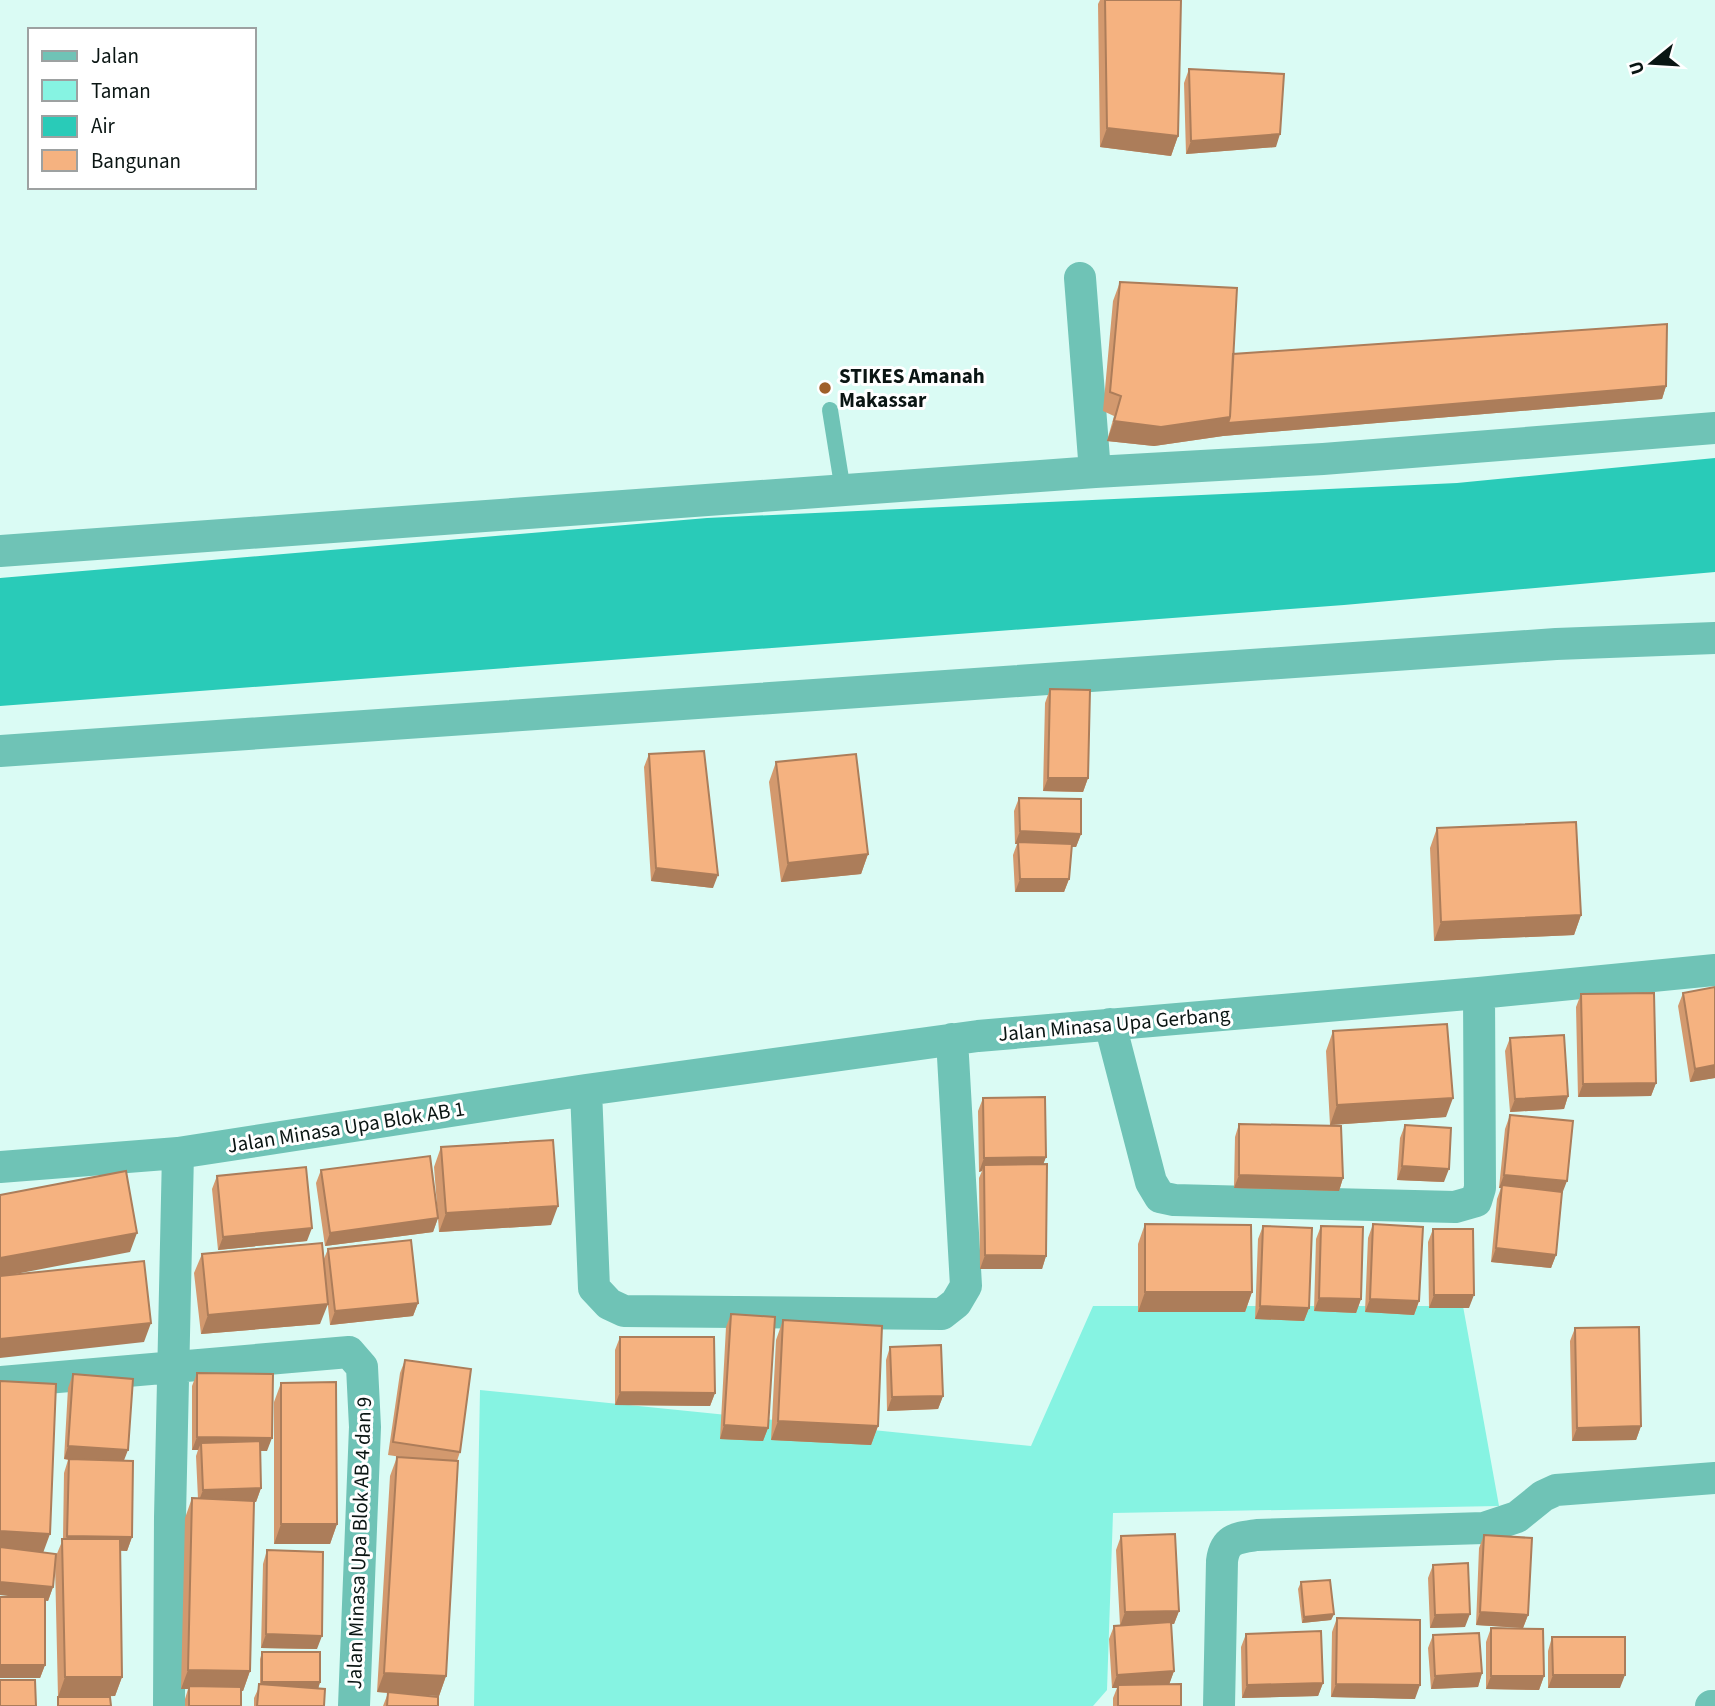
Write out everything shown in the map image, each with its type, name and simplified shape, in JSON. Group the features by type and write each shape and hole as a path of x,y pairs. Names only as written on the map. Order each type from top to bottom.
{"street":[{"path":"1080,278 1095,472"},
{"path":"0,551 1095,472 1323,459 1715,428"},
{"path":"0,751 1542,645 1715,638"},
{"name":"Jalan Minasa Upa Gerbang","path":"515,1101 953,1039 1715,970"},
{"path":"1110,1024 1151,1182 1160,1197 1174,1200 1455,1207 1476,1201 1480,1188 1479,993"},
{"path":"586,1090 594,1288 609,1304 624,1311 942,1314 957,1303 966,1286 953,1039"},
{"name":"Jalan Minasa Upa Blok AB 1","path":"0,1167 178,1153 515,1101"},
{"path":"169,1706 172,1367 178,1153"},
{"name":"Jalan Minasa Upa Blok AB 4 dan 9","path":"172,1367 349,1352 362,1367 365,1427 354,1706"},
{"path":"0,1382 172,1367"},
{"path":"1219,1706 1223,1561 1225,1547 1231,1541 1257,1535 1484,1528 1517,1517 1543,1496 1556,1490 1715,1478"}],"lane":[{"path":"830,410 843,491"}],"green space":[{"path":"1093,1306 1463,1306 1499,1506 1113,1513 1107,1690 1093,1706 474,1706 480,1390 1031,1446"}],"water":[{"path":"1715,458 1715,572 1344,605 0,706 0,578 707,518 1457,483"}],"building":[{"path":"1105,0 1181,0 1178,136 1107,128"},
{"path":"1189,69 1284,74 1280,134 1191,141"},
{"path":"1120,282 1237,288 1230,417 1161,427 1114,421 1121,396 1110,392"},
{"path":"1667,324 1666,386 1228,423 1233,354"},
{"path":"1050,689 1090,690 1088,778 1048,778"},
{"path":"704,751 718,875 656,868 649,754"},
{"path":"856,754 868,854 788,863 776,762"},
{"path":"1019,798 1081,799 1081,834 1020,831"},
{"path":"1576,822 1581,915 1441,922 1437,828"},
{"path":"1018,842 1072,844 1069,879 1020,879"},
{"path":"1715,987 1715,1065 1695,1069 1683,993"},
{"path":"1654,993 1656,1083 1583,1084 1581,994"},
{"path":"1447,1024 1453,1098 1337,1105 1333,1031"},
{"path":"1564,1035 1568,1096 1515,1099 1510,1038"},
{"path":"1045,1097 1046,1157 984,1158 983,1098"},
{"path":"1510,1115 1573,1121 1567,1181 1504,1175"},
{"path":"1239,1124 1341,1126 1343,1178 1239,1175"},
{"path":"1405,1125 1451,1128 1449,1169 1402,1166"},
{"path":"553,1140 558,1206 446,1213 441,1147"},
{"path":"430,1156 438,1218 330,1233 321,1170"},
{"path":"1047,1164 1046,1256 985,1255 984,1165"},
{"path":"306,1167 312,1228 223,1237 217,1176"},
{"path":"126,1171 137,1233 0,1258 0,1195"},
{"path":"1502,1185 1562,1192 1556,1255 1496,1248"},
{"path":"1145,1224 1251,1225 1252,1292 1145,1292"},
{"path":"1373,1224 1423,1227 1419,1301 1370,1299"},
{"path":"1263,1226 1312,1228 1309,1308 1260,1306"},
{"path":"1321,1226 1363,1227 1361,1299 1319,1298"},
{"path":"1433,1229 1473,1229 1474,1295 1434,1295"},
{"path":"411,1240 418,1303 335,1311 328,1249"},
{"path":"322,1243 328,1304 208,1315 202,1254"},
{"path":"144,1261 151,1323 0,1339 0,1276"},
{"path":"731,1314 775,1317 768,1428 724,1425"},
{"path":"783,1320 882,1326 878,1426 778,1421"},
{"path":"1639,1327 1641,1426 1577,1428 1575,1328"},
{"path":"620,1337 714,1337 715,1393 620,1392"},
{"path":"941,1345 943,1396 892,1397 890,1347"},
{"path":"405,1360 471,1369 460,1452 393,1442"},
{"path":"197,1373 273,1374 272,1438 197,1437"},
{"path":"73,1374 133,1379 128,1450 68,1446"},
{"path":"0,1381 56,1384 50,1534 0,1531"},
{"path":"336,1382 337,1524 281,1524 281,1383"},
{"path":"260,1441 261,1488 203,1490 201,1443"},
{"path":"397,1457 458,1461 446,1676 384,1673"},
{"path":"69,1459 133,1461 132,1537 67,1536"},
{"path":"192,1498 254,1501 250,1671 188,1670"},
{"path":"1175,1534 1179,1611 1125,1612 1121,1536"},
{"path":"1484,1535 1532,1538 1528,1615 1480,1612"},
{"path":"62,1539 120,1539 122,1677 65,1677"},
{"path":"0,1547 56,1554 53,1587 0,1582"},
{"path":"267,1550 323,1552 322,1636 266,1634"},
{"path":"1468,1563 1470,1614 1435,1615 1433,1565"},
{"path":"1330,1580 1334,1614 1304,1617 1301,1582"},
{"path":"0,1597 45,1597 45,1665 0,1665"},
{"path":"1337,1618 1420,1620 1420,1685 1336,1684"},
{"path":"1171,1622 1174,1671 1117,1675 1114,1626"},
{"path":"1491,1628 1543,1629 1544,1676 1491,1676"},
{"path":"1321,1631 1323,1683 1247,1685 1246,1634"},
{"path":"1479,1633 1482,1673 1435,1676 1433,1635"},
{"path":"1552,1637 1625,1637 1625,1675 1553,1675"},
{"path":"262,1652 320,1652 320,1682 262,1682"},
{"path":"0,1680 35,1680 36,1706 0,1706"},
{"path":"259,1684 325,1689 324,1706 257,1706"},
{"path":"1181,1684 1181,1706 1118,1706 1118,1685"},
{"path":"189,1686 241,1687 241,1706 189,1706"},
{"path":"388,1692 438,1697 438,1706 387,1706"},
{"path":"58,1697 110,1697 111,1706 58,1706"}],"place":[{"name":"STIKES Amanah Makassar","path":"825,388"}]}
